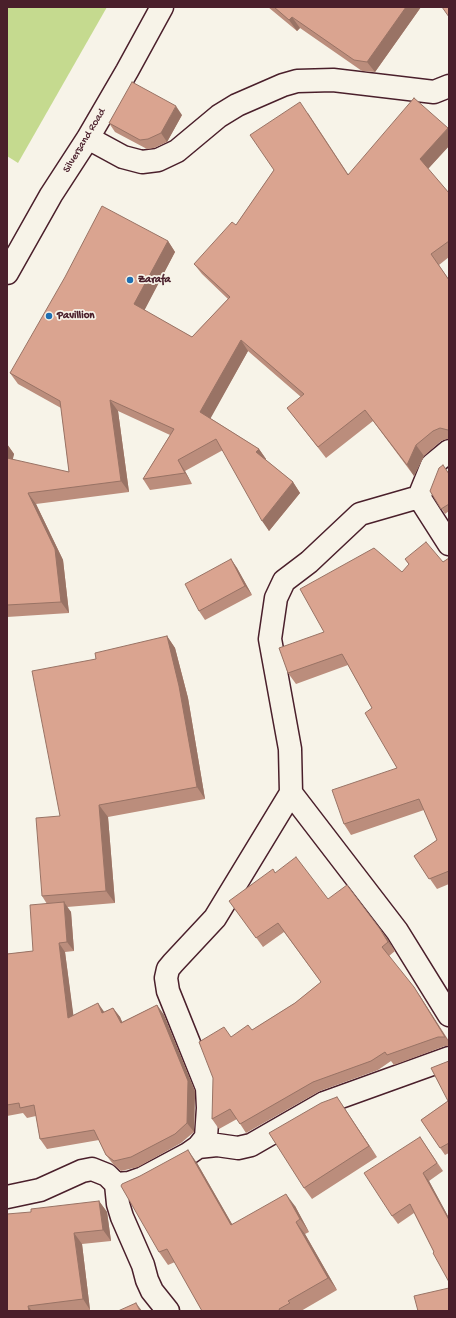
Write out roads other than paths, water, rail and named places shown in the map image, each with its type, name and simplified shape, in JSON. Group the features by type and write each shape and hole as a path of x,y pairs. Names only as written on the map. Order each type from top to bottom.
{"street":[{"name":"Silversand Road","path":"7,273 52,195 88,138 162,7"},
{"path":"88,138 123,157 142,162 158,160 177,150 220,116 237,105 283,85 297,81 333,80 434,92 449,86"},
{"path":"419,497 432,465 449,451"},
{"path":"419,497 449,544"},
{"path":"116,1184 129,1183 143,1178 198,1147 206,1137 208,1108 207,1088 168,991 166,978 168,969 172,963 215,918 291,793 290,749 270,639 276,598 284,581 309,562 360,514 419,497"},
{"path":"291,793 397,931 449,1015"},
{"path":"198,1147 216,1145 238,1148 252,1145 324,1103 449,1058"},
{"path":"7,1197 40,1190 82,1171 92,1169 107,1175 116,1184 118,1204 122,1217 144,1265 147,1280 152,1291 168,1311"}],"place":[{"name":"Zarafa","path":"130,280"},
{"name":"Pavillion","path":"49,316"}]}
